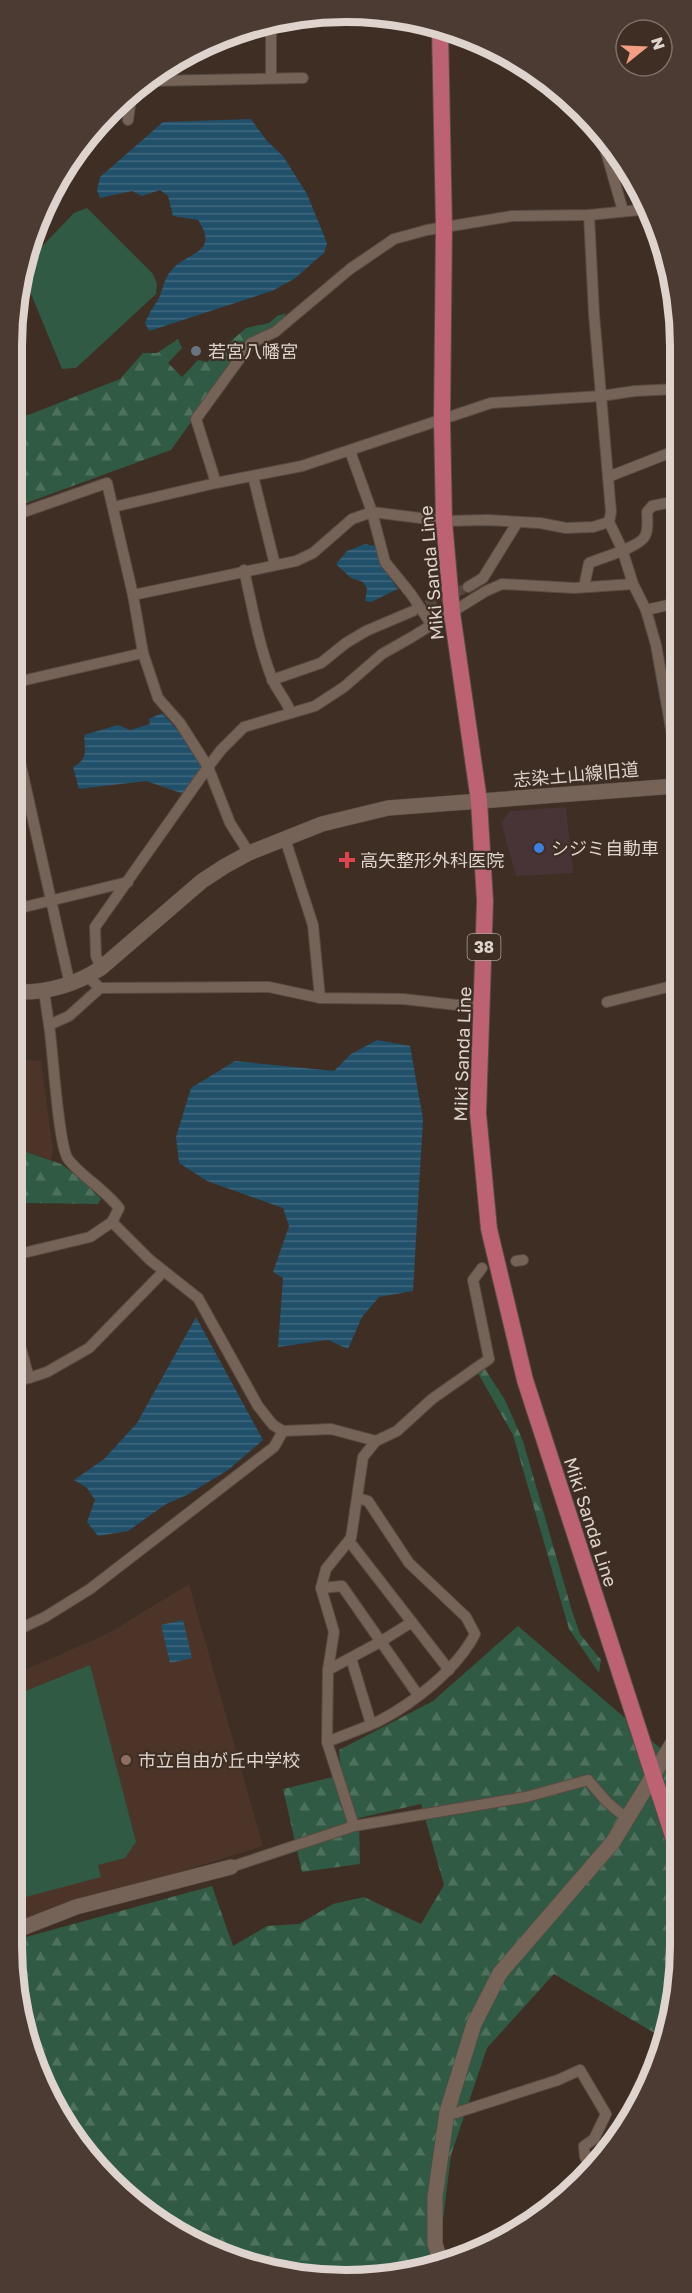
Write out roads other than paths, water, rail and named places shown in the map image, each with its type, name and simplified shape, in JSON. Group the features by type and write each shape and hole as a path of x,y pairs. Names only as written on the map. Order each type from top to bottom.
{"main road":[{"name":"Miki Sanda Line","path":"440,37 444,227 442,420 444,521 452,613 479,801 485,901 483,1004 477,1113 489,1229 525,1380 670,1827"}],"street":[{"path":"271,32 271,78"},
{"path":"161,81 303,78"},
{"path":"128,120 130,106"},
{"path":"607,155 623,211"},
{"path":"216,483 196,419 251,343 275,332 350,269 393,239 444,227 512,216 589,215 639,210"},
{"path":"589,215 611,512 609,522 622,549 656,645 670,723"},
{"path":"112,507 302,466 491,403 670,389"},
{"path":"350,451 372,512 385,562 411,594 431,624"},
{"path":"608,477 670,453"},
{"path":"252,476 275,565"},
{"path":"22,513 107,483 133,594 143,653 158,698 180,723 208,767 230,823 249,853"},
{"path":"584,587 589,563 636,545 644,539 647,531 647,512 652,506 670,502"},
{"path":"133,594 296,561 313,553 352,519 372,512 444,521 487,520 540,523 566,528 593,527 609,522"},
{"path":"468,587 483,578 517,523"},
{"path":"244,570 263,655 272,680 286,700 291,713"},
{"path":"102,968 96,956 95,927 208,767 244,727 315,706 344,687 382,654 486,591 502,584 584,587 633,584"},
{"path":"645,610 670,604"},
{"path":"272,680 321,663 345,643 366,631 413,611"},
{"path":"22,681 143,653"},
{"path":"22,770 70,985"},
{"name":"志染土山線旧道","path":"22,992 44,991 70,985 88,977 102,968 202,881 249,853 322,824 388,808 670,786"},
{"path":"285,839 314,925 320,998"},
{"path":"22,907 128,882"},
{"path":"88,977 100,988"},
{"path":"607,1002 670,986"},
{"path":"49,1025 69,1016 100,988 269,987 320,998 403,999 457,1005 483,1004"},
{"path":"22,1253 90,1237 112,1222 120,1208 67,1159 62,1139 44,991"},
{"path":"112,1222 150,1260 198,1298 258,1406 273,1425 283,1431 331,1429 376,1441"},
{"path":"354,1826 327,1742 328,1670 334,1632 321,1588 326,1569 349,1540 358,1498 363,1457 376,1441 397,1431 432,1399 489,1359 473,1280 482,1268"},
{"path":"22,1380 48,1372 89,1348 164,1271"},
{"path":"22,1352 29,1378"},
{"path":"22,1628 45,1617 90,1589 274,1447 283,1431"},
{"path":"327,1742 371,1724 418,1695 449,1670 467,1649 475,1634 466,1617 409,1563 368,1501 358,1498"},
{"path":"349,1540 449,1670"},
{"path":"321,1588 342,1587 418,1695"},
{"path":"328,1670 412,1622"},
{"path":"351,1658 371,1724"},
{"path":"439,2256 435,2244 435,2196 446,2116 474,2024 500,1973 613,1842 670,1747"},
{"path":"22,1928 76,1907 231,1867 354,1826 526,1797 588,1780 607,1802 626,1818"},
{"path":"446,2116 558,2080 580,2070 606,2114 594,2139 584,2146 585,2157 588,2161"}],"water":[{"path":"251,119 267,141 283,156 307,194 327,243 324,253 294,279 272,291 149,331 145,323 159,298 166,278 176,265 203,246 204,231 198,220 173,216 168,196 160,190 142,196 132,191 100,198 97,190 100,177 163,122"},
{"path":"365,544 375,546 381,565 398,589 371,602 365,601 367,589 363,582 351,578 336,564 347,551"},
{"path":"162,713 182,735 201,765 201,769 184,794 146,781 79,789 73,767 83,758 84,735 118,725 130,730 150,724 149,719"},
{"path":"377,1040 410,1046 423,1119 413,1291 379,1297 362,1317 348,1349 328,1340 278,1347 283,1278 273,1272 289,1226 283,1208 207,1181 179,1163 176,1137 191,1088 235,1061 334,1071 351,1054"},
{"path":"196,1317 263,1440 228,1470 187,1495 166,1504 128,1531 98,1536 87,1522 95,1500 87,1488 74,1480 104,1459 137,1423"},
{"path":"183,1620 192,1658 170,1663 161,1625"}],"tunnel":[{"path":"413,611 468,587"}],"place":[{"name":"若宮八幡宮","path":"196,351"},
{"name":"シジミ自動車","path":"539,848"},
{"name":"高矢整形外科医院","path":"347,860"},
{"name":"市立自由が丘中学校","path":"126,1760"}]}
